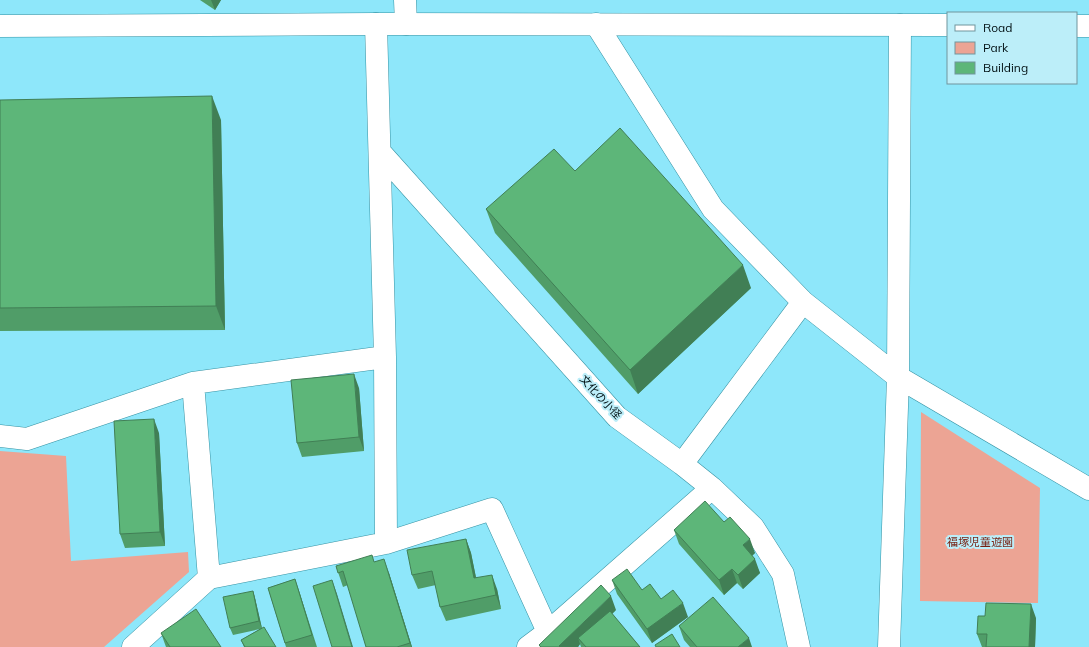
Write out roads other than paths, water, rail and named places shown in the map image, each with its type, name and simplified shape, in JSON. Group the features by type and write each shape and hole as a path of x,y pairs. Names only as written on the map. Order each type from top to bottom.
{"street":[{"path":"405,0 406,24"},
{"path":"376,24 385,358 386,543"},
{"path":"0,26 376,24 947,25"},
{"path":"596,24 713,209 803,302 898,377 1089,489"},
{"path":"889,647 898,377 900,25"},
{"path":"1077,26 1089,26"},
{"name":"文化の小径","path":"380,152 617,417 682,464 712,488 753,527 783,574 799,647"},
{"path":"682,464 803,302"},
{"path":"0,436 27,439 193,383 385,358"},
{"path":"193,383 209,578"},
{"path":"528,647 548,632 712,488"},
{"path":"133,647 209,578 386,543 492,509 548,632"}],"park label":[{"name":"福塚児童遊園","path":"980,542"}]}
